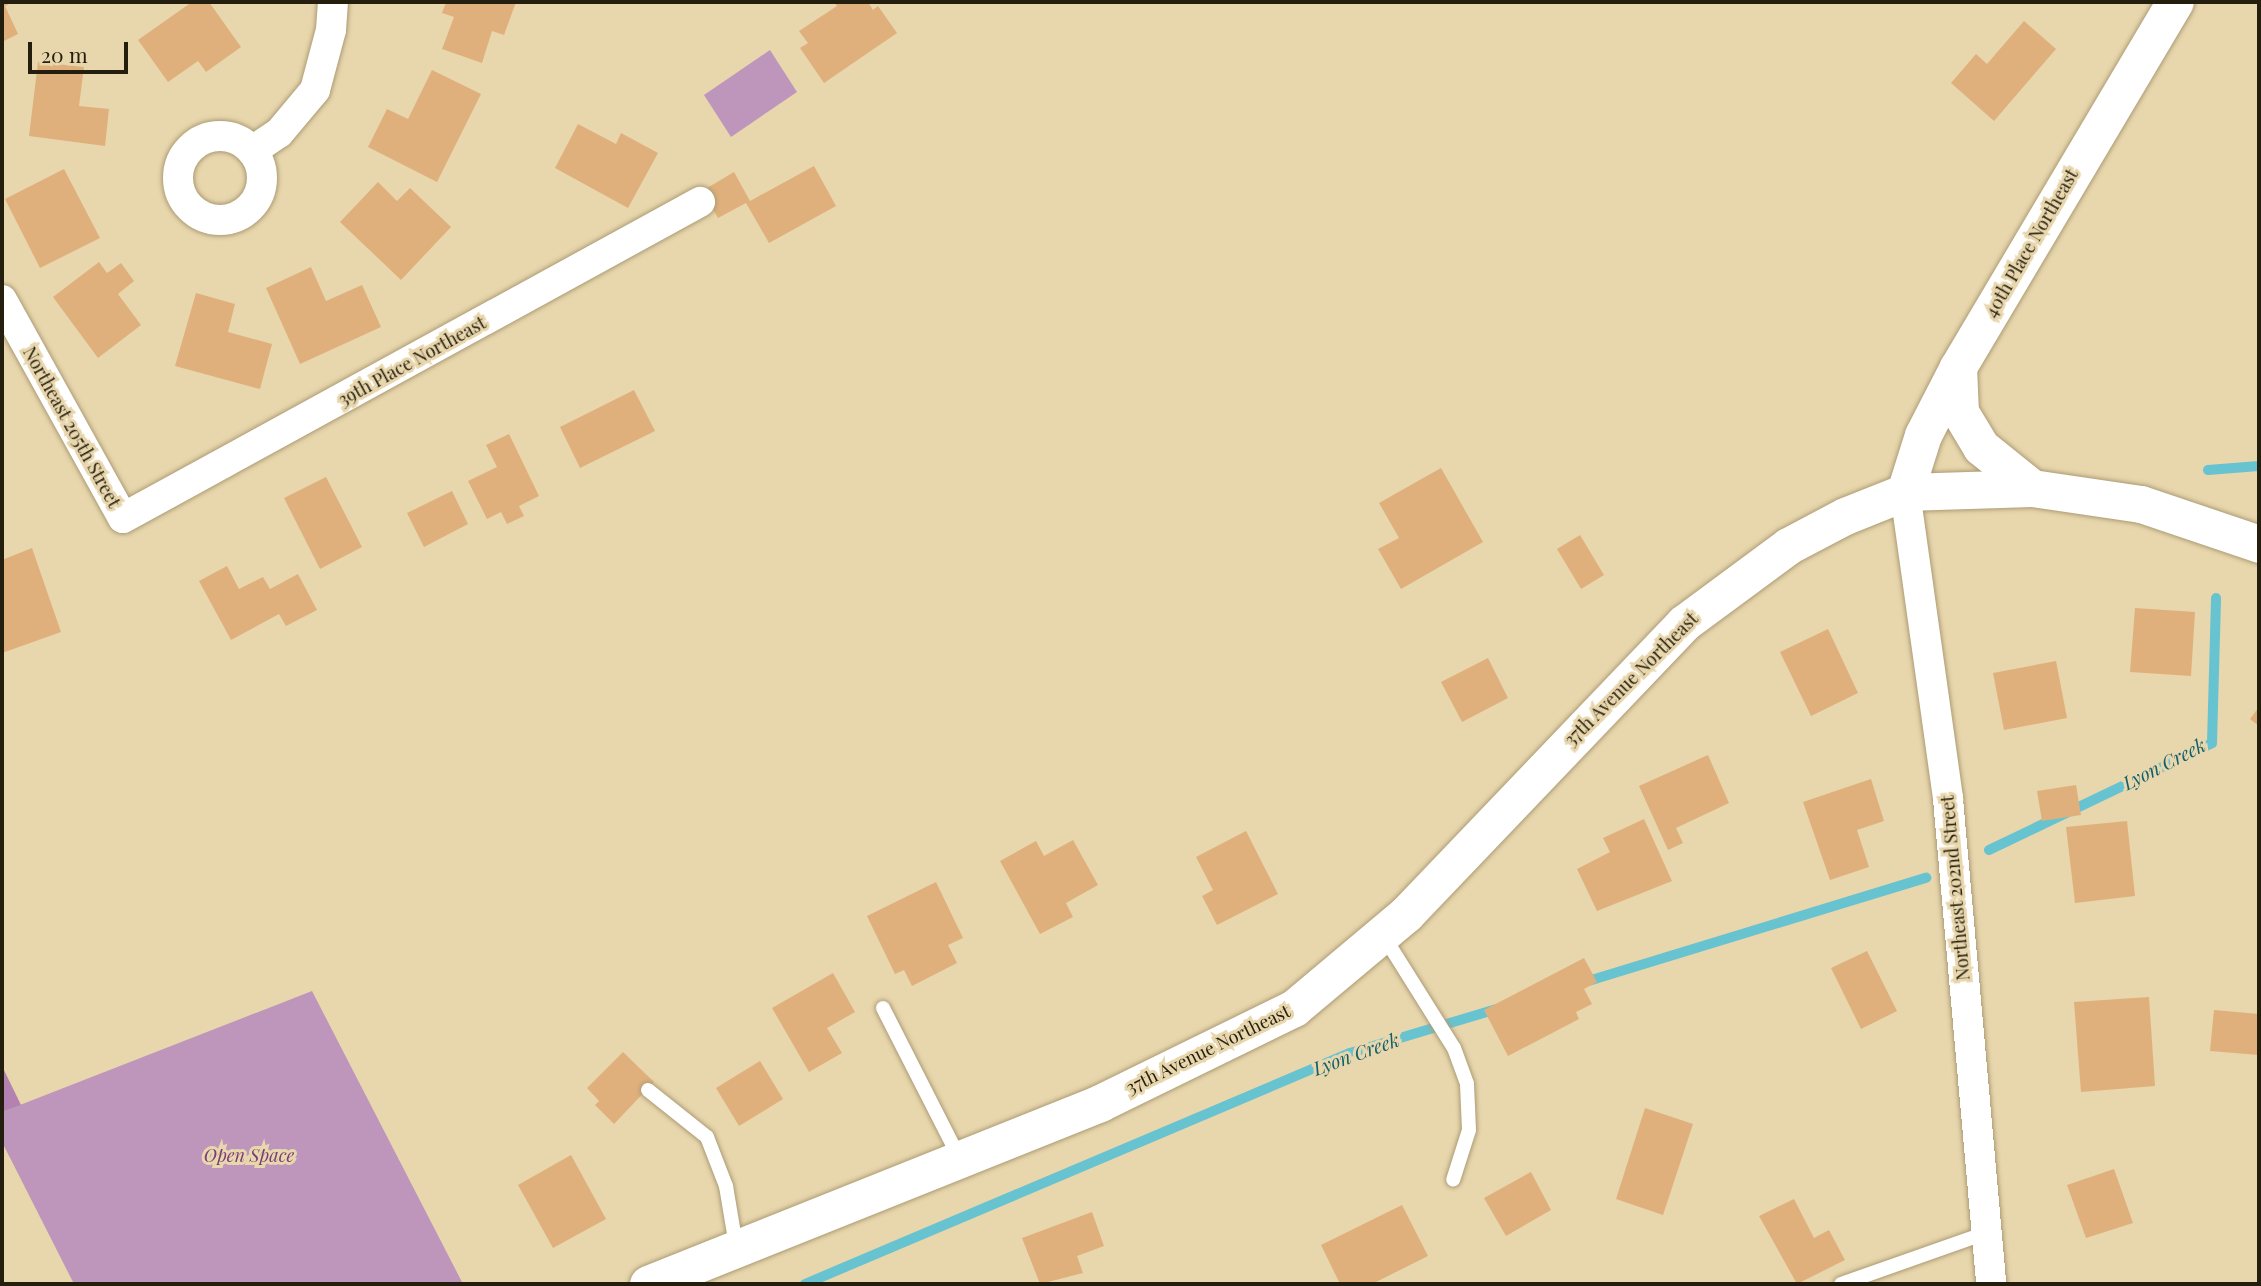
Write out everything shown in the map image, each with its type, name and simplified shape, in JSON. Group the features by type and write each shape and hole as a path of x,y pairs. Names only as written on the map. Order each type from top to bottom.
{"street":[{"path":"252,151 279,133 315,90 331,30 333,2"},
{"name":"40th Place Northeast","path":"1905,492 1923,435 1958,367 2175,2"},
{"name":"39th Place Northeast","path":"122,518 700,202"},
{"name":"Northeast 205th Street","path":"2,300 122,518"},
{"path":"1958,367 1960,412 1981,447 2032,488"},
{"path":"1905,492 2032,488 2141,505 2259,544"},
{"name":"37th Avenue Northeast","path":"648,1284 737,1251 1100,1103 1294,1008 1382,934 1684,623 1788,546 1905,492"},
{"name":"Northeast 202nd Street","path":"1905,492 1948,799 1991,1284"}],"lane":[{"path":"1382,934 1454,1048 1467,1084 1469,1130 1453,1180"},
{"path":"883,1008 960,1160"},
{"path":"648,1090 708,1137 726,1186 737,1251"},
{"path":"1841,1284 1986,1233"}],"green space":[{"path":"770,50 797,92 731,137 704,95"},
{"name":"Open Space","path":"312,991 463,1284 74,1284 2,1142 2,1112"}],"shaded area":[{"path":"2,1066 21,1105 2,1112"}],"building":[{"path":"2,2 13,2 5,6 18,34 2,42"},
{"path":"192,2 209,2 241,47 206,72 198,61 168,82 138,40"},
{"path":"446,2 516,2 504,35 492,31 482,63 442,49 454,17 442,13"},
{"path":"834,2 868,2 873,10 878,6 897,33 824,83 800,48 808,43 799,31 837,6"},
{"path":"2024,21 2056,49 1994,121 1951,83 1976,54 1987,64"},
{"path":"38,62 84,67 79,106 109,109 105,146 29,136"},
{"path":"432,70 481,94 437,182 368,147 387,109 408,119"},
{"path":"578,124 616,144 621,133 658,153 628,208 555,168"},
{"path":"814,166 836,206 769,243 746,203 718,218 702,191 734,172 750,201"},
{"path":"64,169 100,238 40,268 5,199"},
{"path":"378,182 397,201 410,188 451,227 401,280 340,222"},
{"path":"99,262 107,273 121,263 134,281 118,294 141,325 98,358 53,297"},
{"path":"311,267 326,301 362,285 381,327 300,364 266,288"},
{"path":"196,293 235,304 228,332 272,344 260,389 175,366"},
{"path":"634,390 655,431 580,468 560,427"},
{"path":"509,434 539,496 519,506 524,516 507,524 501,512 487,519 468,481 497,467 486,445"},
{"path":"1441,468 1483,542 1401,589 1378,549 1399,538 1379,503"},
{"path":"326,477 362,547 320,569 284,498"},
{"path":"452,491 468,524 424,547 407,513"},
{"path":"1580,535 1604,575 1581,589 1557,549"},
{"path":"32,548 61,632 2,653 2,560"},
{"path":"227,566 239,589 263,577 270,589 298,574 317,610 286,626 279,614 231,640 199,581"},
{"path":"2135,608 2195,612 2191,676 2130,672"},
{"path":"1828,629 1858,693 1811,716 1780,652"},
{"path":"1488,658 1508,698 1462,722 1441,682"},
{"path":"2056,661 2067,718 2004,730 1993,673"},
{"path":"2259,707 2259,726 2250,719"},
{"path":"1708,755 1729,803 1676,828 1683,843 1668,850 1639,786"},
{"path":"1871,779 1884,821 1857,830 1869,867 1830,880 1803,802"},
{"path":"2076,785 2081,815 2042,821 2037,791"},
{"path":"1644,819 1672,881 1597,911 1577,869 1610,852 1603,838"},
{"path":"2127,821 2135,896 2075,903 2066,827"},
{"path":"1246,831 1278,894 1217,925 1202,896 1213,890 1196,857"},
{"path":"1073,840 1098,885 1066,903 1073,917 1040,934 1000,861 1036,841 1044,856"},
{"path":"936,882 963,938 948,945 957,963 912,986 904,970 895,974 867,916"},
{"path":"1867,951 1897,1011 1861,1029 1831,968"},
{"path":"1584,958 1597,982 1584,989 1592,1004 1576,1012 1579,1019 1508,1056 1484,1010"},
{"path":"833,973 855,1012 827,1028 842,1053 809,1072 772,1008"},
{"path":"2149,997 2155,1086 2081,1092 2074,1002"},
{"path":"2214,1010 2259,1014 2259,1055 2210,1051"},
{"path":"623,1052 654,1082 614,1124 595,1105 599,1101 587,1088"},
{"path":"760,1061 783,1099 739,1126 716,1088"},
{"path":"1645,1108 1693,1124 1663,1215 1616,1199"},
{"path":"571,1155 606,1219 553,1248 518,1185"},
{"path":"2114,1169 2133,1223 2086,1238 2067,1185"},
{"path":"1531,1172 1551,1210 1506,1236 1484,1198"},
{"path":"1794,1199 1814,1238 1829,1230 1845,1260 1797,1284 1759,1216"},
{"path":"1402,1205 1428,1256 1372,1284 1340,1284 1321,1245"},
{"path":"1092,1212 1104,1246 1077,1256 1083,1273 1040,1284 1022,1238"}],"waterway":[{"name":"Lyon Creek","path":"2208,470 2259,466"},
{"name":"Lyon Creek","path":"1989,850 2212,743 2216,598"},
{"name":"Lyon Creek","path":"1585,982 1926,878"},
{"name":"Lyon Creek","path":"805,1284 1350,1053 1497,1009"}]}
